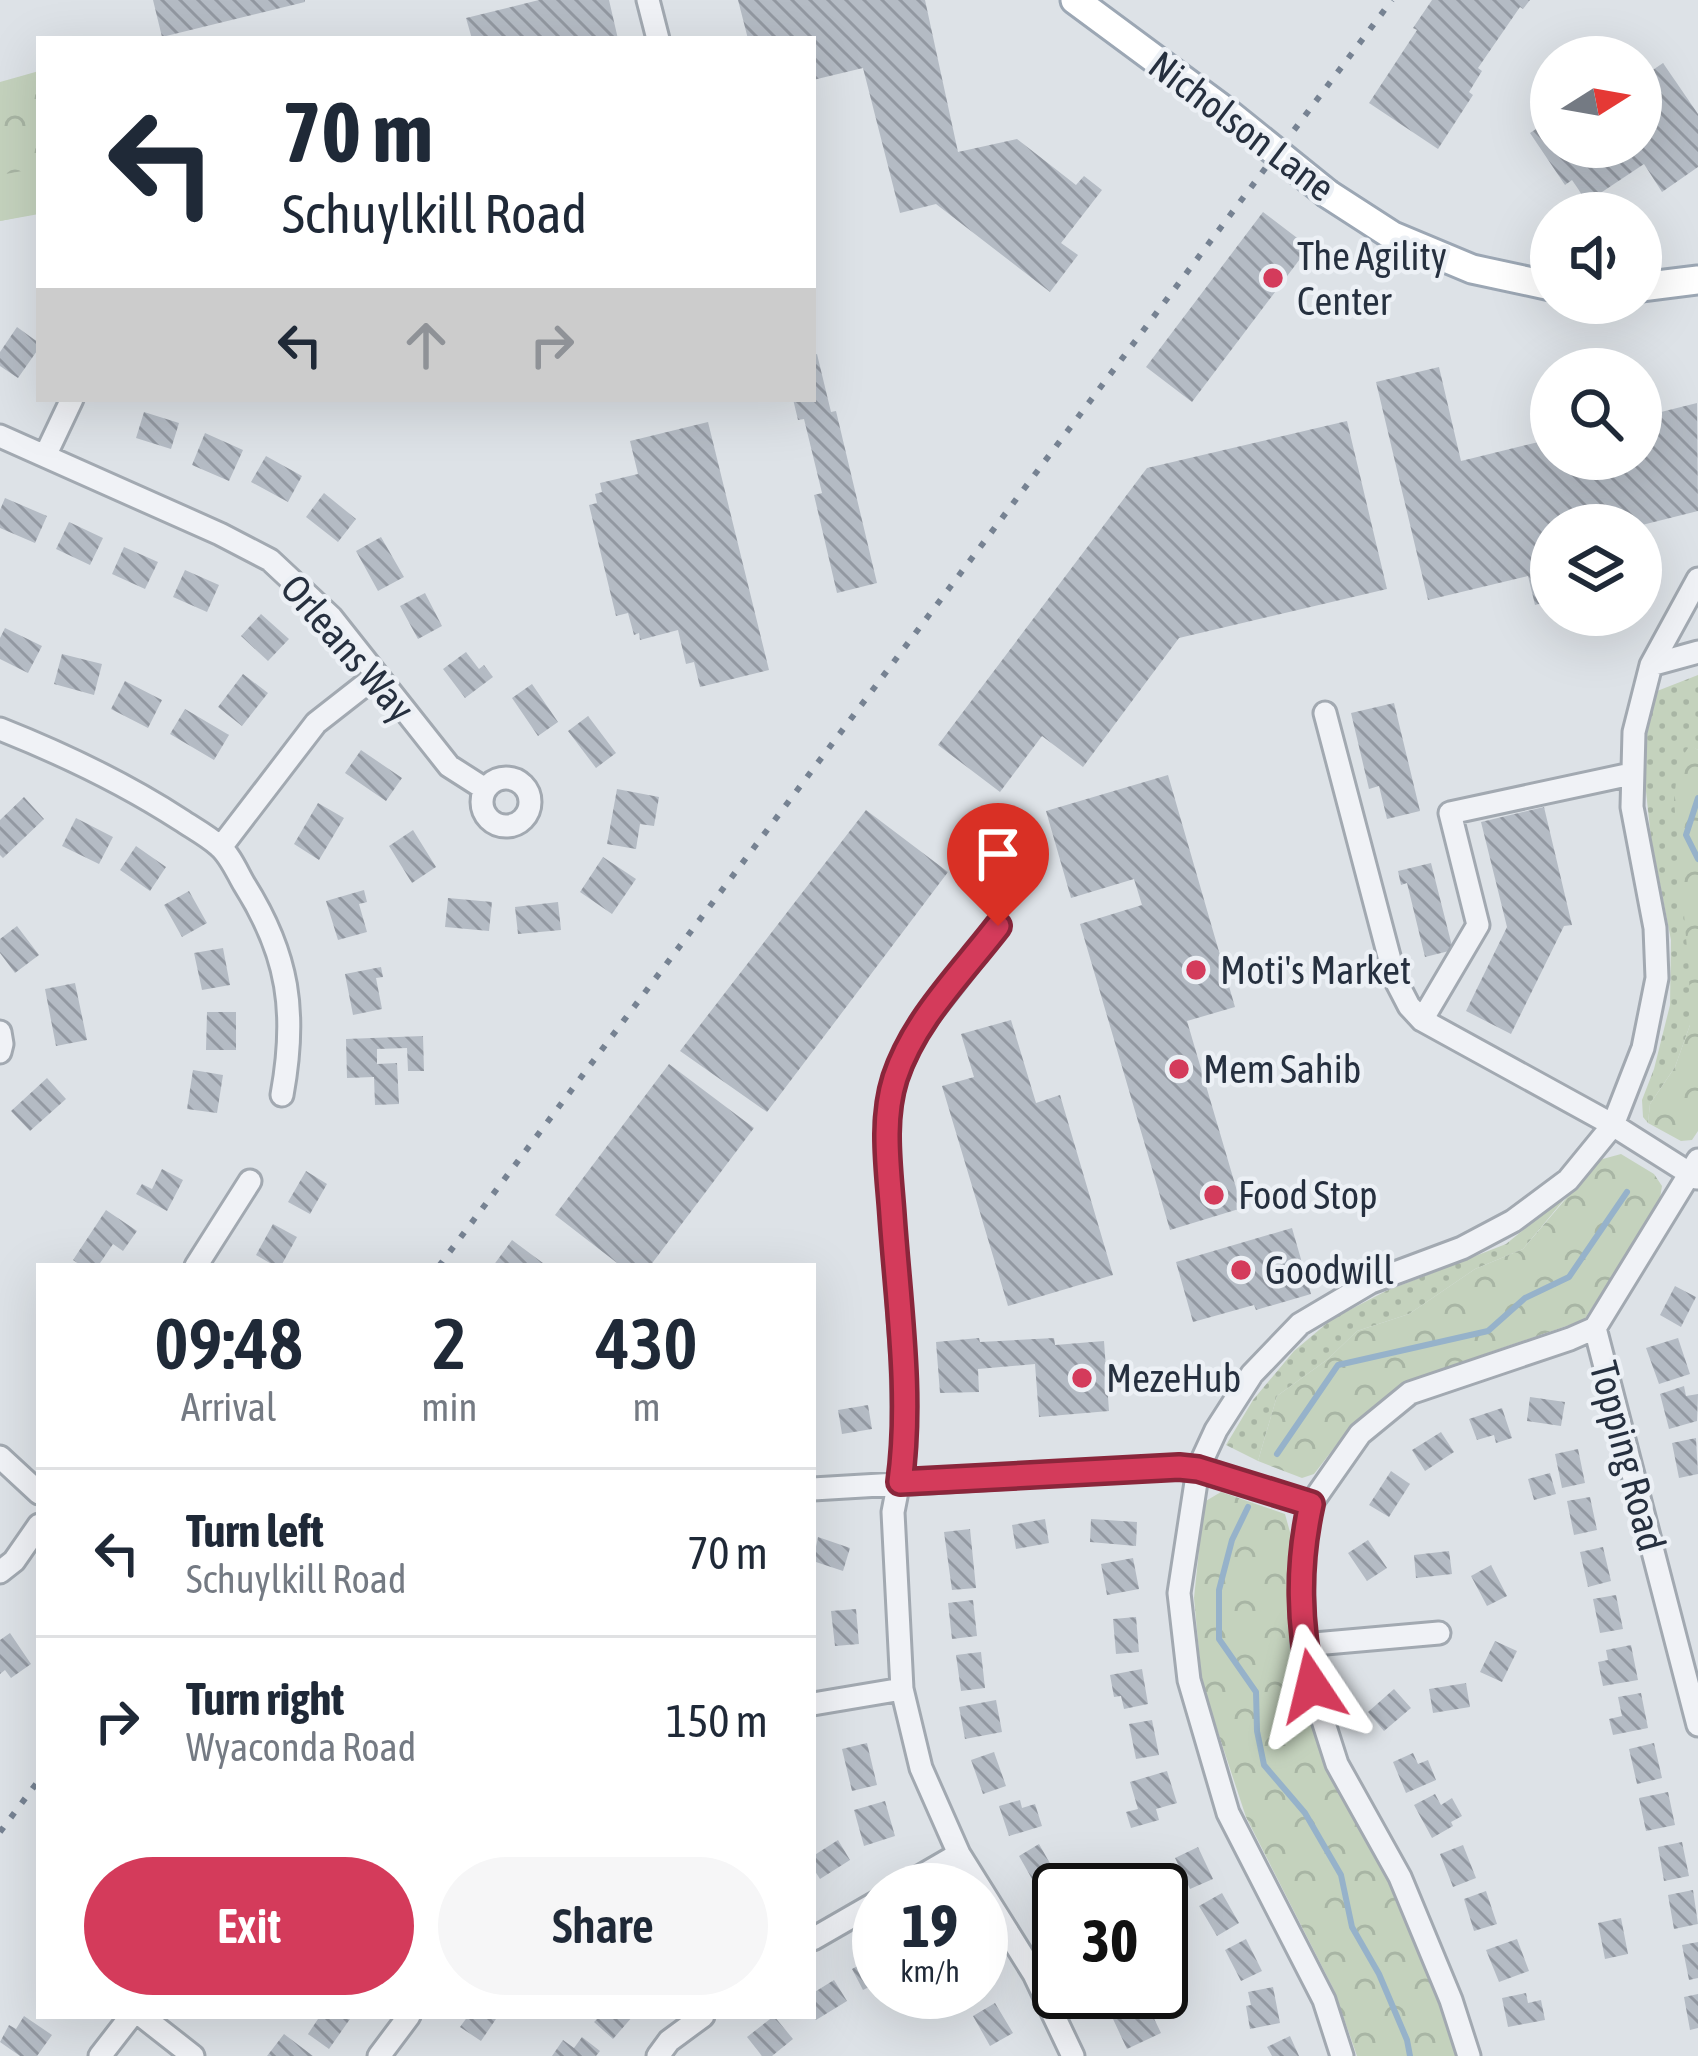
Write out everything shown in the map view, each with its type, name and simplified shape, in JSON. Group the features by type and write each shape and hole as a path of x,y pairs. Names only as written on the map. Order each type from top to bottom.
{"main road":[{"name":"Nicholson Lane","path":"1075,0 1328,194 1393,236 1472,269 1530,281"},
{"path":"1662,284 1698,280"}],"street":[{"path":"648,0 657,36"},
{"path":"45,456 71,402"},
{"name":"Orleans Way","path":"0,436 270,560 331,617 449,766 485,789"},
{"path":"1342,2056 1324,2000 1228,1813 1189,1680 1179,1593 1198,1469 1216,1430 1252,1374 1300,1324 1371,1282 1462,1248 1513,1221 1568,1180 1613,1125 1643,1048 1657,978 1655,928 1632,807 1634,732 1651,665 1698,579"},
{"path":"1651,665 1698,652"},
{"path":"221,847 316,723 376,676"},
{"path":"1325,713 1395,979 1409,1006 1422,1020 1695,1171 1595,1328 1410,1393 1360,1434 1311,1504 1300,1576 1312,1686 1337,1764 1400,1877 1451,2000 1468,2056"},
{"path":"0,729 134,789 221,847 262,911 280,956 290,1001 290,1052 282,1095"},
{"path":"1422,1020 1478,926 1450,813 1631,774"},
{"path":"998,926 914,1033 895,1079 886,1122 902,1362 904,1455 892,1512 902,1690 921,1768 959,1854 1034,1974 1072,2056"},
{"path":"0,1032 0,1052"},
{"path":"198,1263 250,1181"},
{"name":"Topping Road","path":"1595,1328 1698,1725"},
{"path":"0,1457 36,1490"},
{"path":"816,1489 1170,1467 1198,1469 1311,1504"},
{"path":"0,1572 14,1561 36,1529"},
{"path":"1304,1645 1439,1633"},
{"path":"816,1704 902,1690"},
{"path":"944,1863 959,1854"},
{"path":"816,1937 852,1917"},
{"path":"100,2056 129,2019"},
{"path":"146,2019 193,2056"},
{"path":"379,2056 407,2019"},
{"path":"658,2056 669,2041 699,2019"}],"green space":[{"path":"36,72 36,215 0,221 0,82"},
{"path":"36,169 36,214 0,221 0,175"},
{"path":"1698,675 1698,750 1690,746 1690,1025 1675,1067 1650,1104 1648,1123 1642,1100 1670,1005 1671,940 1644,773 1648,710 1652,693"},
{"path":"1690,745 1698,750 1698,1131 1692,1140 1681,1141 1648,1123 1650,1104 1675,1067 1690,1025 1674,801 1678,763"},
{"path":"1621,1154 1654,1174 1662,1186 1659,1204 1584,1320 1404,1387 1351,1426 1314,1474 1302,1478 1258,1461 1277,1396 1357,1331 1409,1314 1475,1269 1523,1249 1599,1160"},
{"path":"1572,1190 1523,1249 1475,1269 1409,1314 1357,1331 1277,1396 1258,1461 1226,1445 1253,1400 1294,1351 1332,1319 1386,1291 1506,1244"},
{"path":"1221,1492 1285,1514 1293,1543 1295,1653 1443,2005 1458,2056 1357,2056 1334,1990 1246,1817 1202,1684 1194,1598 1204,1502"}],"building":[{"path":"153,0 305,0 305,2 162,36"},
{"path":"539,0 609,0 617,36 471,36 466,18"},
{"path":"738,0 925,0 958,152 1017,139 1076,185 1084,176 1102,190 1061,243 1078,255 1050,292 936,204 900,213 863,68 816,79 816,36 747,36"},
{"path":"1432,0 1530,0 1520,7 1478,68 1482,71 1469,92 1473,95 1438,149 1369,103"},
{"path":"1662,64 1698,114 1698,167 1662,192 1647,168 1662,168"},
{"path":"1554,168 1638,168 1602,192 1580,192 1572,180 1565,185"},
{"path":"1263,212 1309,247 1192,402 1146,367"},
{"path":"17,327 36,341 36,352 18,378 0,366 0,352"},
{"path":"816,354 831,412 836,411 877,583 837,593 814,495 822,493 804,419 798,420 794,402 816,402"},
{"path":"1439,367 1461,461 1530,444 1530,480 1662,480 1662,412 1697,403 1698,511 1662,520 1662,504 1530,504 1530,584 1528,576 1428,600 1376,382"},
{"path":"144,412 179,423 171,449 136,438"},
{"path":"1347,421 1387,589 1179,638 1083,767 1042,736 1000,792 938,745 1147,468"},
{"path":"708,422 769,670 700,687 694,662 686,664 678,630 640,640 628,613 616,616 589,505 597,503 600,483 638,474 630,441"},
{"path":"205,433 243,450 229,481 192,465"},
{"path":"266,456 302,476 288,502 251,482"},
{"path":"324,493 356,519 338,542 306,517"},
{"path":"5,498 47,516 35,543 0,528"},
{"path":"69,522 103,538 90,565 56,549"},
{"path":"381,537 404,577 378,591 356,551"},
{"path":"124,547 158,562 145,589 112,574"},
{"path":"185,570 219,585 207,612 173,597"},
{"path":"425,593 442,626 418,639 400,606"},
{"path":"261,614 289,639 268,661 241,636"},
{"path":"5,628 42,646 28,673 0,659"},
{"path":"466,652 479,669 484,665 493,677 465,698 443,669"},
{"path":"62,654 102,664 94,695 54,684"},
{"path":"243,674 268,693 242,726 218,707"},
{"path":"125,681 162,700 148,728 111,709"},
{"path":"532,684 558,722 538,736 512,698"},
{"path":"1394,703 1420,811 1387,819 1379,786 1369,789 1351,713"},
{"path":"185,709 229,735 214,760 170,734"},
{"path":"588,716 616,753 596,768 568,731"},
{"path":"361,750 402,778 386,801 345,773"},
{"path":"1168,775 1235,1007 1187,1021 1242,1208 1170,1230 1080,924 1142,905 1134,879 1071,898 1046,811"},
{"path":"617,789 659,797 654,826 640,824 636,849 607,844"},
{"path":"24,797 44,819 3,858 0,820"},
{"path":"318,803 344,818 319,860 294,844"},
{"path":"1544,807 1572,925 1564,926 1511,1034 1466,1011 1507,927 1481,822"},
{"path":"866,810 948,872 767,1112 680,1051"},
{"path":"76,818 113,837 99,864 62,846"},
{"path":"413,830 436,867 412,883 389,846"},
{"path":"136,846 166,867 150,891 120,870"},
{"path":"603,857 636,879 612,914 580,892"},
{"path":"1431,863 1453,950 1425,957 1407,883 1401,885 1398,871"},
{"path":"364,890 367,902 359,904 367,932 338,940 326,901"},
{"path":"189,891 207,923 182,937 164,905"},
{"path":"448,898 492,902 489,931 445,927"},
{"path":"558,902 561,930 518,934 515,907"},
{"path":"17,926 39,955 15,973 0,953 0,939"},
{"path":"223,948 230,985 202,990 194,953"},
{"path":"381,967 383,977 376,978 382,1009 353,1015 345,974"},
{"path":"75,983 87,1040 56,1046 45,989"},
{"path":"207,1012 236,1012 236,1050 206,1050"},
{"path":"1011,1020 1036,1103 1060,1095 1113,1275 1008,1306 942,1086 974,1077 961,1034"},
{"path":"423,1036 424,1071 408,1071 407,1048 377,1049 377,1064 397,1063 399,1104 375,1105 374,1077 347,1078 346,1039"},
{"path":"669,1064 754,1128 652,1263 617,1263 555,1215"},
{"path":"193,1070 223,1075 217,1113 187,1109"},
{"path":"47,1078 66,1099 30,1131 11,1111"},
{"path":"162,1169 183,1180 167,1211 136,1194 142,1184 152,1189"},
{"path":"306,1171 327,1184 310,1214 288,1202"},
{"path":"106,1210 137,1231 123,1251 113,1244 100,1263 73,1260"},
{"path":"273,1224 297,1237 283,1263 270,1263 256,1255"},
{"name":"Goodwill","path":"1292,1228 1311,1294 1193,1322 1176,1262"},
{"path":"512,1240 543,1263 495,1263"},
{"path":"1675,1286 1696,1297 1681,1327 1660,1315"},
{"path":"979,1338 980,1342 1054,1338 1055,1345 1104,1341 1109,1411 1039,1417 1035,1364 978,1369 979,1392 940,1393 936,1342"},
{"path":"1678,1338 1690,1374 1659,1384 1646,1348"},
{"path":"1684,1386 1686,1396 1698,1394 1697,1421 1669,1429 1660,1394"},
{"path":"1530,1397 1565,1402 1561,1426 1527,1421"},
{"path":"868,1405 872,1429 842,1434 838,1410"},
{"path":"1502,1408 1512,1438 1496,1443 1494,1435 1477,1440 1469,1419"},
{"path":"1441,1432 1454,1452 1425,1471 1412,1450"},
{"path":"1696,1438 1698,1474 1679,1478 1672,1443"},
{"path":"1578,1449 1585,1483 1562,1488 1555,1454"},
{"path":"1391,1471 1410,1484 1389,1517 1369,1505"},
{"path":"1550,1473 1556,1494 1534,1500 1528,1479"},
{"path":"1590,1497 1597,1530 1574,1535 1567,1501"},
{"path":"1045,1519 1049,1543 1016,1549 1012,1525"},
{"path":"1091,1519 1137,1522 1136,1546 1090,1542"},
{"path":"970,1529 976,1588 952,1590 944,1532"},
{"path":"818,1537 850,1548 843,1571 816,1562"},
{"path":"1368,1540 1387,1568 1367,1581 1348,1553"},
{"path":"1603,1547 1611,1581 1588,1587 1580,1552"},
{"path":"1449,1551 1452,1574 1416,1578 1414,1555"},
{"path":"1133,1558 1139,1589 1107,1595 1101,1564"},
{"path":"1491,1565 1507,1596 1487,1606 1471,1576"},
{"path":"1616,1595 1623,1629 1600,1633 1593,1599"},
{"path":"973,1600 977,1636 952,1639 948,1603"},
{"path":"856,1609 859,1644 835,1646 831,1611"},
{"path":"1136,1617 1139,1652 1116,1654 1113,1619"},
{"path":"10,1633 31,1664 11,1678 5,1670 0,1674 0,1640"},
{"path":"1495,1641 1517,1651 1502,1682 1480,1672"},
{"path":"1631,1645 1638,1680 1603,1686 1598,1662 1608,1660 1606,1650"},
{"path":"981,1652 985,1688 961,1691 956,1655"},
{"path":"1142,1669 1148,1704 1124,1709 1121,1696 1114,1697 1110,1675"},
{"path":"1466,1683 1470,1707 1433,1713 1429,1689"},
{"path":"1394,1689 1411,1708 1384,1731 1368,1712"},
{"path":"1641,1693 1648,1728 1613,1735 1609,1719 1622,1716 1618,1697"},
{"path":"996,1700 1002,1732 965,1739 959,1707"},
{"path":"1152,1720 1159,1755 1136,1759 1129,1724"},
{"path":"867,1743 877,1785 852,1791 842,1749"},
{"path":"1654,1743 1662,1778 1637,1784 1629,1749"},
{"path":"994,1752 1006,1786 983,1794 971,1760"},
{"path":"1413,1753 1418,1764 1428,1760 1436,1780 1406,1793 1393,1762"},
{"path":"1167,1771 1177,1803 1156,1809 1159,1820 1131,1828 1126,1812 1138,1809 1130,1782"},
{"path":"1668,1792 1675,1825 1646,1831 1639,1798"},
{"path":"1435,1794 1441,1805 1452,1798 1462,1816 1432,1838 1414,1805"},
{"path":"1020,1800 1022,1808 1035,1804 1042,1826 1009,1836 999,1806"},
{"path":"885,1801 895,1836 864,1846 854,1810"},
{"path":"838,1840 850,1860 820,1879 816,1854"},
{"path":"1682,1842 1689,1876 1664,1881 1658,1847"},
{"path":"1039,1844 1050,1863 1032,1863 1032,1879 1019,1856"},
{"path":"1463,1845 1476,1878 1453,1887 1440,1854"},
{"path":"1198,1847 1213,1879 1190,1889 1188,1863 1177,1863 1175,1858"},
{"path":"1693,1890 1698,1924 1674,1929 1668,1895"},
{"path":"1486,1891 1497,1924 1474,1931 1464,1899"},
{"path":"1222,1893 1239,1923 1217,1936 1199,1906"},
{"path":"1621,1918 1628,1954 1605,1959 1598,1923"},
{"path":"1246,1939 1262,1971 1241,1981 1225,1950"},
{"path":"1517,1939 1529,1971 1499,1982 1486,1950"},
{"path":"1698,1942 1698,1978 1689,1980 1682,1945"},
{"path":"834,1980 847,2001 816,2020 816,1991"},
{"path":"1273,1987 1280,2023 1250,2029 1248,1992"},
{"path":"1526,1993 1528,2003 1541,2000 1545,2020 1508,2027 1502,1998"},
{"path":"1698,1994 1698,2028 1690,2030 1684,1997"},
{"path":"24,2016 52,2035 37,2056 20,2056 0,2042 9,2025 16,2029"},
{"path":"318,2019 350,2019 329,2049 308,2034"},
{"path":"466,2019 496,2019 481,2041 460,2027"},
{"path":"597,2019 630,2019 613,2039 594,2022"},
{"path":"776,2019 793,2039 772,2056 762,2056 747,2037"},
{"path":"975,2019 1005,2019 1013,2033 990,2046"},
{"path":"1113,2019 1154,2019 1161,2033 1127,2049"},
{"path":"284,2034 313,2056 267,2056"},
{"path":"1290,2036 1299,2056 1272,2056 1267,2047"},
{"path":"582,2037 600,2051 596,2056 552,2056 563,2040 574,2048"}],"waterway":[{"path":"1698,798 1686,835 1698,859"},
{"path":"1277,1454 1338,1365 1488,1331 1525,1298 1569,1277 1627,1192"},
{"path":"1248,1507 1232,1540 1219,1590 1219,1639 1256,1692 1264,1765 1305,1813 1341,1875 1352,1927 1379,1974 1410,2056"}],"railway":[{"path":"441,1263 1392,0"},
{"path":"0,1832 36,1784"}],"place":[{"name":"The Agility Center","path":"1273,278"},
{"name":"Moti's Market","path":"1196,970"},
{"name":"Mem Sahib","path":"1179,1069"},
{"name":"Food Stop","path":"1214,1195"},
{"name":"Goodwill","path":"1241,1270"},
{"name":"MezeHub","path":"1082,1378"}],"route":[{"path":"998,926 914,1033 895,1079 886,1122 902,1362 900,1482 1179,1467 1311,1504 1300,1576 1312,1686"}]}
